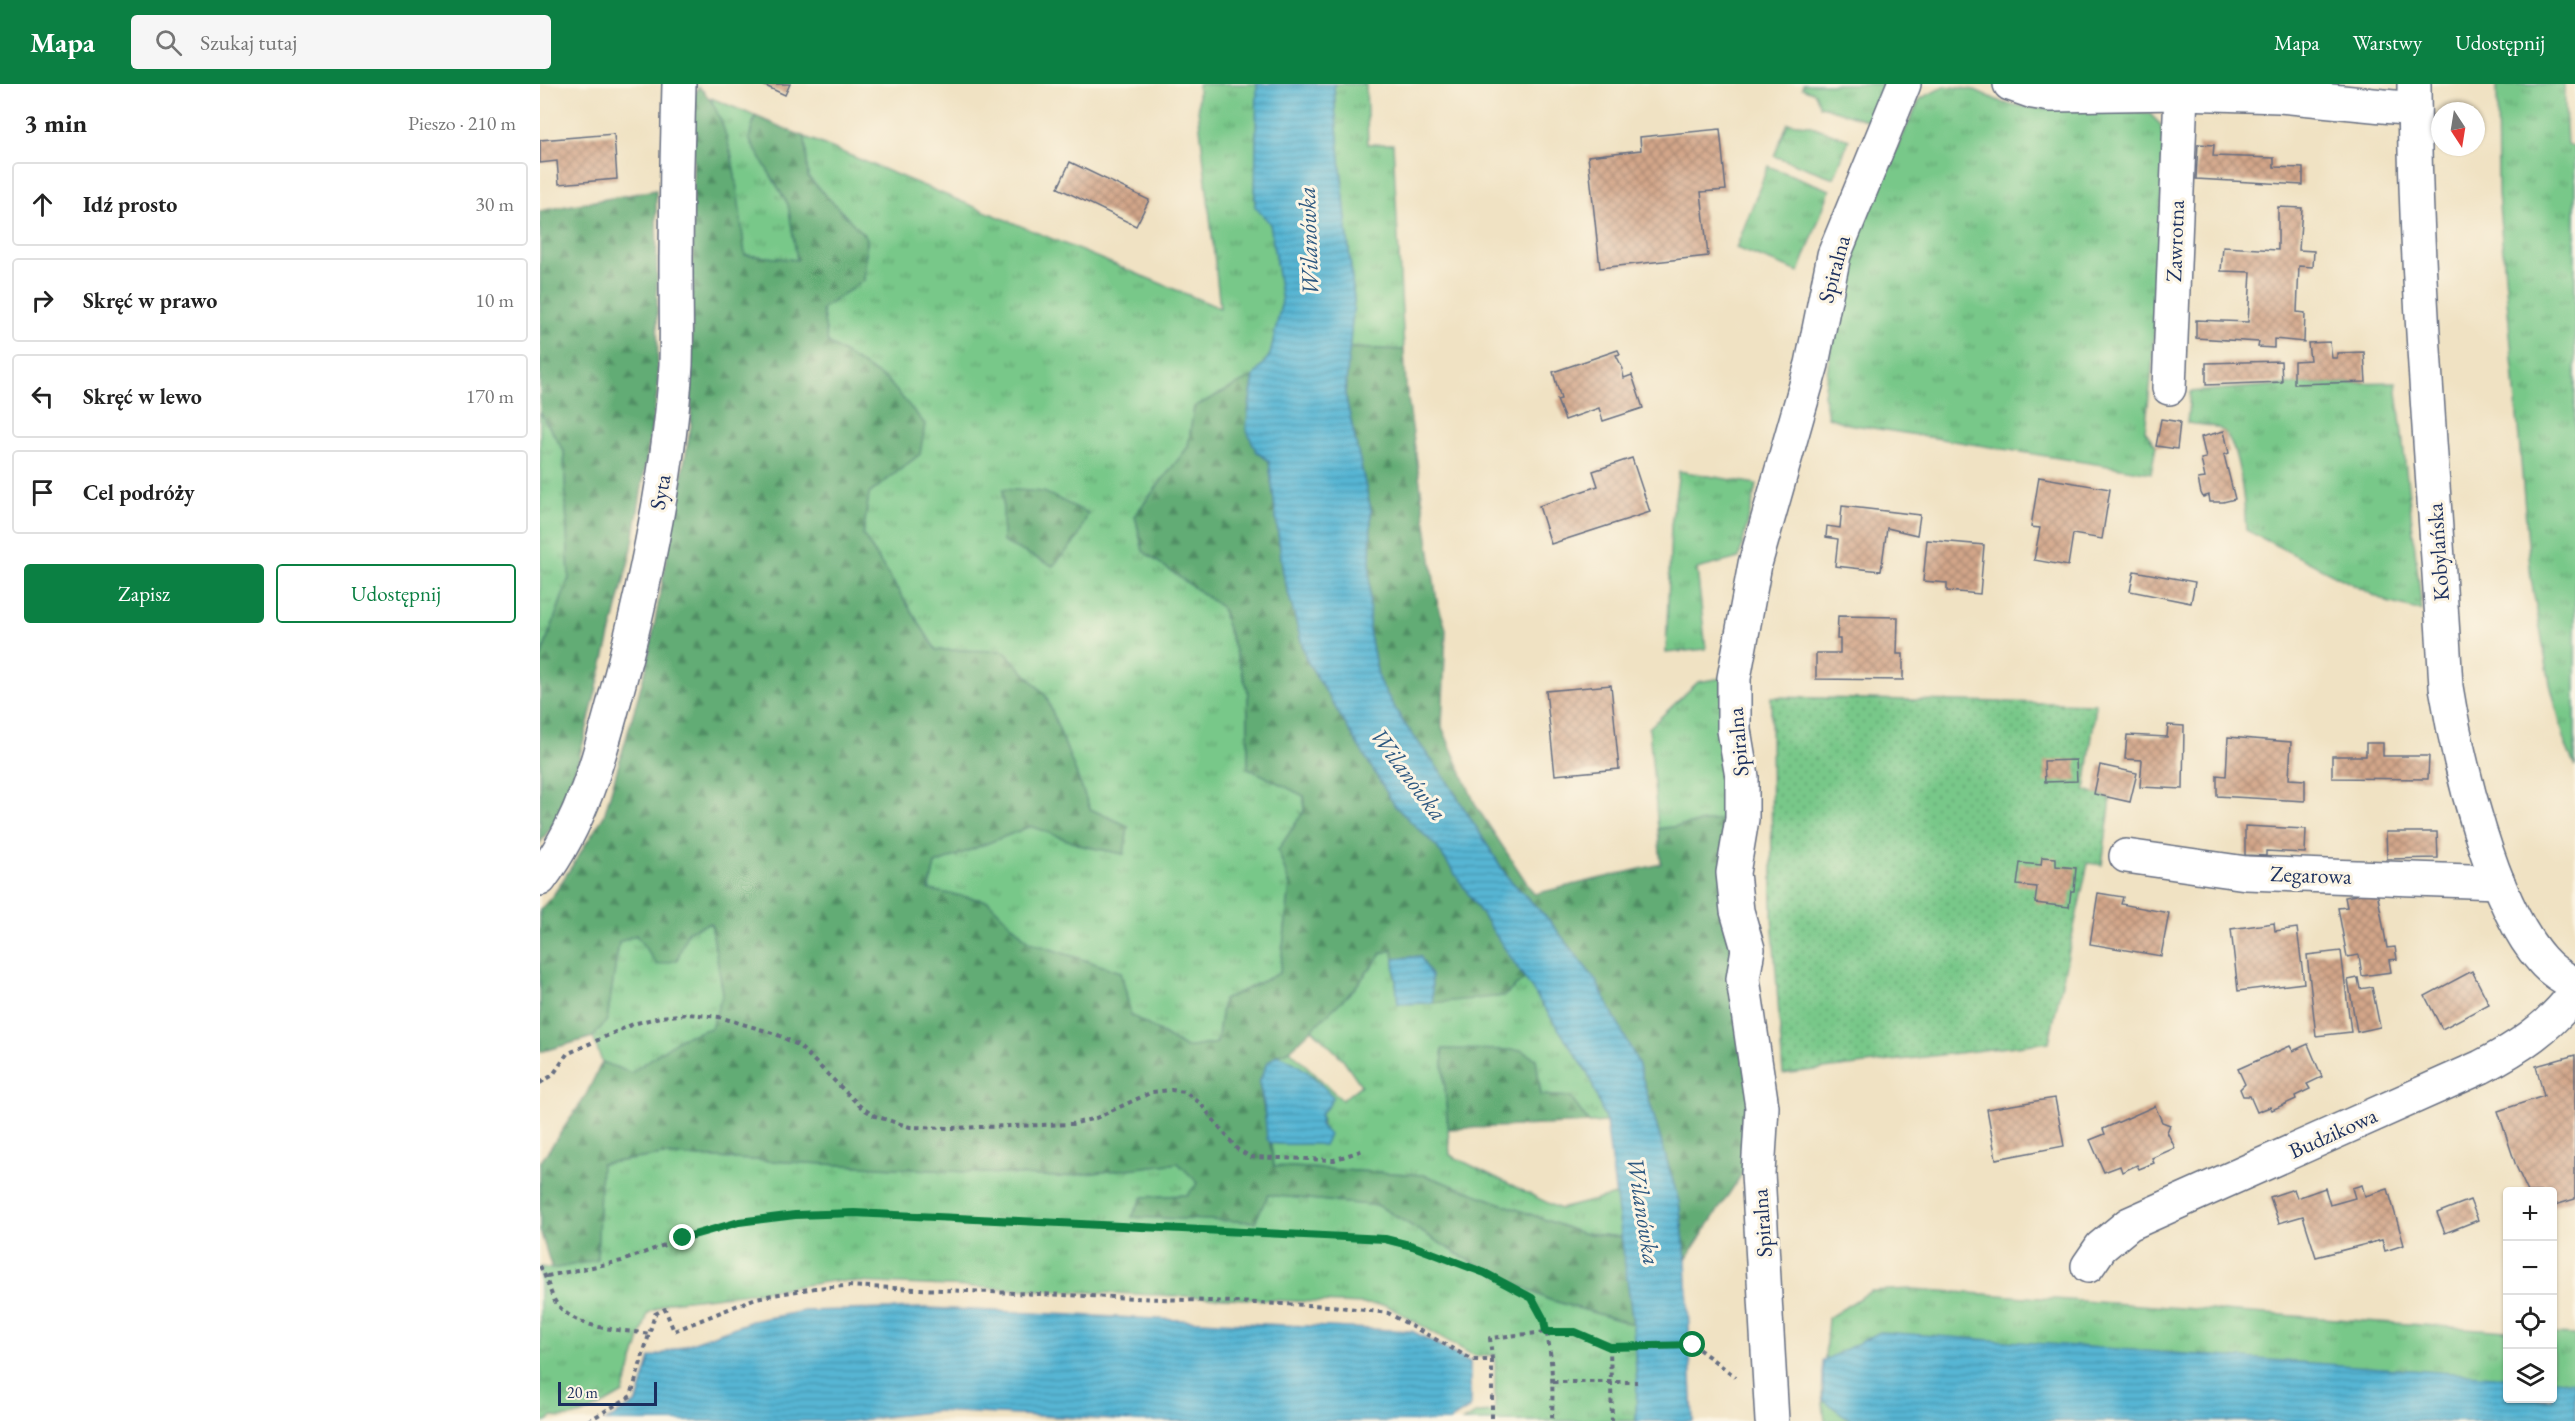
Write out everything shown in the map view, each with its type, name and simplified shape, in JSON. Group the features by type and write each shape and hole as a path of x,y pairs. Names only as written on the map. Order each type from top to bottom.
{"street":[{"name":"Syta","path":"540,879 568,837 598,759 643,586 660,498 671,427 676,364 679,84"},
{"name":"Spiralna","path":"1772,1421 1758,1173 1762,1107 1743,979 1748,949 1737,911 1733,873 1742,819 1742,777 1734,730 1734,678 1755,564 1812,364 1834,255 1904,84"},
{"path":"2010,84 2033,92 2051,94 2414,96"},
{"name":"Zawrotna","path":"2169,388 2181,93"},
{"name":"Kobylańska","path":"2414,96 2414,158 2422,328 2446,687 2453,731 2498,882 2527,940 2542,961 2575,984"},
{"name":"Zegarowa","path":"2126,856 2246,873 2498,882"},
{"name":"Budzikowa","path":"2088,1266 2101,1247 2129,1224 2510,1052 2559,1015 2575,993"}],"path":[{"path":"540,1083 553,1075 567,1054 633,1024 660,1017 688,1014 719,1017 776,1034 798,1046 862,1108 875,1116 910,1127 1071,1124 1096,1118 1152,1092 1171,1090 1185,1092 1200,1103 1237,1149 1251,1157 1334,1160 1363,1150"},
{"path":"547,1276 622,1262 683,1238 739,1222 795,1215 854,1213 1385,1239 1413,1246 1485,1273 1532,1298 1544,1320 1546,1332 1553,1382 1552,1421"},
{"path":"540,1266 547,1276 557,1304 584,1324 650,1334"},
{"path":"588,1421 631,1396 655,1314 665,1309 674,1331 756,1298 815,1288 845,1286 1331,1306 1388,1313 1473,1360 1492,1360"},
{"path":"1492,1421 1490,1338 1546,1332 1575,1332 1610,1347 1693,1345 1742,1381"},
{"path":"1610,1347 1612,1421"},
{"path":"1553,1382 1638,1382"}],"green space":[{"path":"1198,84 1257,84 1255,206 1270,223 1282,301 1270,355 1254,376 1194,407 1188,447 1135,515 1143,551 1221,607 1248,691 1248,768 1304,796 1304,811 1278,850 1290,885 1280,973 1223,1000 1217,1043 1186,1048 1131,1015 1121,972 1029,942 987,901 929,890 935,864 1031,826 1083,846 1124,854 1128,826 1090,809 1046,696 1004,651 936,650 863,535 869,494 920,454 888,381 828,343 822,309 864,280 867,238 808,177 805,137 1220,308 1198,109"},
{"path":"1334,84 1366,84 1368,144 1393,144 1404,350 1349,348 1354,300"},
{"path":"1803,84 1886,84 1870,121 1820,106 1815,93 1802,88"},
{"path":"2497,84 2564,84 2567,145 2575,146 2575,767 2567,749 2550,684 2531,579 2498,194"},
{"path":"1945,86 1975,90 2003,103 2034,108 2149,113 2161,125 2164,148 2152,370 2145,431 2156,446 2151,473 1848,424 1828,417 1824,395 1836,310 1852,243 1920,99"},
{"path":"699,87 711,101 721,120 728,142 745,255 797,260 788,204 749,139 755,116 805,137 808,177 867,238 864,280 822,309 828,343 888,381 925,424 920,454 869,494 863,535 936,650 1004,651 1046,696 1090,809 1128,826 1124,854 1083,846 1031,826 935,864 929,890 988,901 1029,942 1121,972 1131,1015 1186,1048 1217,1043 1223,1000 1280,973 1290,886 1278,850 1304,811 1304,796 1248,768 1248,691 1221,607 1143,551 1135,515 1188,447 1194,407 1254,376 1248,412 1249,432 1259,452 1269,461 1283,573 1306,659 1395,806 1437,847 1525,978 1504,996 1433,1003 1431,976 1420,956 1394,959 1393,950 1382,953 1353,990 1290,1050 1277,1055 1267,1063 1259,1083 1274,1166 1424,1175 1581,1233 1622,1237 1633,1324 1547,1299 1468,1260 1379,1206 1268,1195 1255,1222 1132,1217 1143,1197 1187,1195 1198,1183 1178,1163 1059,1177 662,1155 601,1164 597,1260 552,1269 540,1230 540,1163 585,1097 602,1062 631,1073 681,1038 711,1028 723,993 711,923 688,931 677,960 657,965 636,935 619,942 607,1020 593,1037 540,1052 540,910 554,894 604,816 647,665 691,426 694,95"},
{"path":"711,98 755,116 749,139 788,204 798,260 745,255 732,156"},
{"path":"1788,123 1809,125 1849,140 1834,178 1774,156"},
{"path":"1768,166 1830,190 1799,272 1736,248"},
{"path":"656,190 658,388 632,548 579,759 555,822 540,843 540,660 569,578 564,451 540,412 540,211"},
{"path":"1349,348 1404,350 1406,385 1437,601 1446,629 1442,727 1476,806 1534,894 1661,864 1658,829 1725,819 1723,885 1752,1100 1748,1165 1686,1259 1679,1202 1638,1063 1596,981 1549,920 1508,878 1445,778 1403,722 1379,681 1369,630 1371,510 1345,394"},
{"path":"2396,382 2422,611 2387,602 2246,530 2240,478 2234,449 2229,438 2215,427 2187,423 2190,392 2294,384"},
{"path":"540,412 564,451 569,578 540,660"},
{"path":"1679,471 1757,484 1739,558 1697,569 1706,649 1666,653 1671,525"},
{"path":"1003,489 1044,492 1088,513 1078,538 1053,566 1003,542"},
{"path":"1722,678 1725,819 1658,829 1649,728 1698,682"},
{"path":"1771,697 2096,704 2085,790 2111,799 2102,865 2088,863 2049,1042 1783,1074 1772,916"},
{"path":"711,923 723,994 712,1028 681,1038 631,1073 602,1062 593,1037 607,1020 619,942 637,935 677,960 688,931"},
{"path":"1393,950 1398,1004 1504,996 1525,978 1588,1073 1606,1122 1589,1123 1570,1097 1541,1095 1536,1059 1442,1049 1450,1155 1560,1209 1616,1195 1622,1237 1581,1233 1424,1175 1274,1166 1271,1143 1324,1145 1321,1113 1329,1105 1323,1088 1317,1080 1300,1067 1277,1055 1290,1050 1342,1100 1361,1085 1343,1059 1311,1028 1353,990 1382,953"},
{"path":"1442,1049 1522,1050 1536,1059 1541,1095 1570,1097 1589,1123 1448,1129"},
{"path":"662,1155 1059,1177 1178,1163 1199,1183 1187,1195 1143,1197 1132,1217 1268,1195 1379,1206 1468,1260 1547,1299 1633,1324 1637,1382 1636,1421 1463,1421 1477,1413 1495,1412 1495,1355 1474,1356 1386,1305 832,1281 669,1302 648,1313 623,1393 581,1414 540,1421 540,1267 552,1269 597,1260 600,1164"},
{"path":"1912,1289 2503,1331 2503,1403 2557,1403 2557,1334 2575,1335 2575,1421 1825,1421 1822,1394 1828,1318 1871,1291"}],"water":[{"name":"Wilanówka","path":"1257,84 1334,84 1354,300 1345,394 1371,510 1369,630 1379,681 1403,722 1445,778 1508,878 1549,920 1596,981 1638,1063 1679,1202 1686,1259 1693,1421 1636,1421 1637,1382 1633,1324 1606,1122 1588,1073 1437,847 1395,806 1306,659 1283,573 1269,461 1256,451 1246,428 1254,376 1270,355 1282,301 1270,223 1255,207"},
{"path":"1420,956 1431,976 1433,1003 1398,1004 1394,959"},
{"path":"1277,1055 1315,1078 1333,1097 1321,1113 1320,1125 1329,1135 1324,1145 1277,1144 1267,1139 1264,1105 1259,1083 1267,1063"},
{"path":"927,1308 1412,1331 1470,1362 1470,1408 1449,1421 1140,1421 936,1411 851,1421 606,1421 637,1402 650,1358 752,1321 804,1311"},
{"path":"1880,1332 2503,1377 2503,1403 2557,1403 2557,1380 2575,1382 2575,1421 1852,1421 1823,1400 1823,1361"}],"building":[{"path":"761,84 790,84 785,95"},
{"path":"1720,129 1726,190 1701,192 1708,256 1600,268 1588,156 1641,150 1640,137"},
{"path":"614,134 617,179 559,184 557,161 540,163 540,140"},
{"path":"2198,144 2214,145 2213,156 2274,158 2274,167 2303,168 2303,185 2196,179"},
{"path":"1070,162 1149,200 1136,226 1058,188"},
{"path":"2278,207 2302,208 2299,250 2314,251 2313,267 2299,266 2297,312 2305,313 2304,342 2274,339 2274,348 2258,347 2259,342 2196,338 2196,320 2248,322 2251,272 2221,271 2223,247 2278,250"},
{"path":"2330,342 2332,358 2337,358 2337,353 2364,352 2366,382 2294,384 2294,361 2310,360 2308,343"},
{"path":"1618,350 1620,354 1616,355 1623,369 1624,378 1632,375 1643,408 1603,421 1599,408 1565,420 1557,400 1561,399 1553,372"},
{"path":"2281,361 2282,382 2206,385 2206,363"},
{"path":"2161,419 2180,422 2177,449 2156,446"},
{"path":"2224,431 2229,453 2224,455 2235,499 2210,502 2209,495 2203,497 2198,479 2205,478 2201,459 2206,458 2201,437"},
{"path":"1632,458 1650,512 1551,544 1539,506 1598,486 1593,471"},
{"path":"2039,477 2110,489 2102,539 2073,534 2068,566 2034,560 2040,528 2031,527"},
{"path":"1842,506 1920,515 1917,535 1887,528 1881,571 1835,566 1838,539 1826,537 1827,526 1840,528"},
{"path":"1927,540 1984,545 1980,594 1947,591 1947,583 1923,581"},
{"path":"2134,571 2195,582 2191,603 2130,591"},
{"path":"1838,616 1898,617 1897,654 1903,654 1903,680 1816,679 1816,653 1840,653 1840,639 1837,639"},
{"path":"1611,685 1619,769 1555,775 1546,691"},
{"path":"2168,725 2184,726 2183,789 2140,787 2142,760 2125,759 2127,735 2167,737"},
{"path":"2228,737 2291,742 2289,779 2305,780 2305,801 2217,796 2217,775 2226,776"},
{"path":"2366,743 2383,743 2383,756 2429,756 2428,779 2332,778 2332,756 2366,756"},
{"path":"2076,760 2077,781 2045,782 2044,761"},
{"path":"2100,765 2137,773 2130,802 2094,794"},
{"path":"2245,826 2306,829 2305,853 2266,851 2266,856 2245,855"},
{"path":"2386,832 2437,832 2438,858 2387,859"},
{"path":"2042,857 2056,858 2056,866 2076,868 2074,891 2071,891 2069,907 2035,903 2037,887 2017,885 2020,863 2041,865"},
{"path":"2377,891 2387,948 2395,947 2397,959 2389,960 2391,972 2362,976 2359,955 2347,957 2338,908 2347,907 2345,897"},
{"path":"2098,893 2123,897 2121,904 2169,913 2161,956 2090,944"},
{"path":"2274,923 2275,931 2297,928 2304,983 2238,991 2231,929"},
{"path":"2341,951 2351,1032 2316,1036 2307,955"},
{"path":"2472,971 2489,1004 2442,1029 2425,996"},
{"path":"2358,978 2360,989 2372,987 2380,1027 2357,1032 2348,980"},
{"path":"2308,1044 2322,1077 2307,1084 2310,1089 2295,1096 2296,1099 2272,1110 2270,1107 2257,1112 2250,1096 2243,1096 2240,1089 2245,1084 2238,1069 2290,1046 2293,1051"},
{"path":"2575,1055 2575,1199 2557,1204 2557,1187 2526,1187 2516,1166 2498,1111 2544,1096 2536,1066"},
{"path":"2055,1098 2064,1146 1996,1159 1987,1109"},
{"path":"2155,1106 2162,1122 2170,1125 2167,1132 2175,1148 2152,1158 2154,1163 2139,1169 2137,1165 2122,1172 2120,1166 2104,1172 2090,1140 2105,1134 2103,1129"},
{"path":"2362,1185 2365,1196 2388,1189 2404,1245 2385,1251 2382,1240 2316,1257 2303,1216 2279,1223 2270,1197 2294,1189 2297,1198 2325,1188 2330,1205 2355,1198 2352,1188"},
{"path":"2470,1200 2478,1220 2445,1233 2437,1213"}],"route":[{"path":"683,1238 739,1222 795,1215 854,1213 1385,1239 1413,1246 1485,1273 1532,1298 1544,1320 1546,1332 1575,1332 1610,1347 1693,1345"}]}
